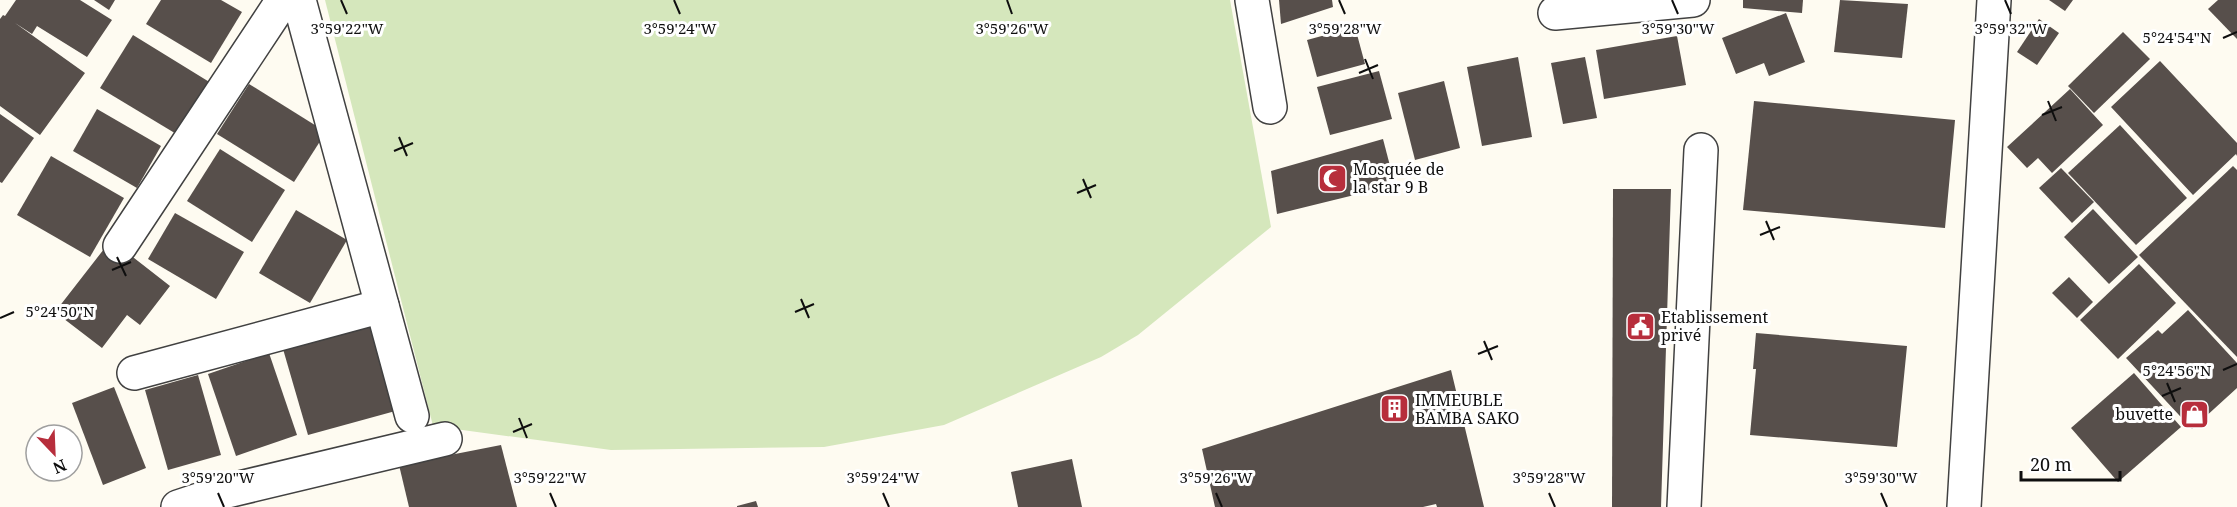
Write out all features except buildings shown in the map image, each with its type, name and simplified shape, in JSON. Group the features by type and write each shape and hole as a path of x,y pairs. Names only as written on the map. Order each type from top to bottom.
{"street":[{"path":"120,246 283,0"},
{"path":"299,0 412,416"},
{"path":"1252,0 1270,107"},
{"path":"1555,13 1694,0"},
{"path":"1964,507 1994,0"},
{"path":"1684,507 1701,150"},
{"path":"135,373 382,306"},
{"path":"178,507 223,492 445,439"}],"green space":[{"path":"325,0 1230,0 1271,227 1138,335 1101,357 944,425 824,447 611,450 433,426"}],"place":[{"name":"Mosquée de la star 9 B","path":"1332,178"},
{"name":"Etablissement privé","path":"1640,326"},
{"name":"IMMEUBLE BAMBA SAKO","path":"1394,409"},
{"name":"buvette","path":"2194,414"}]}
